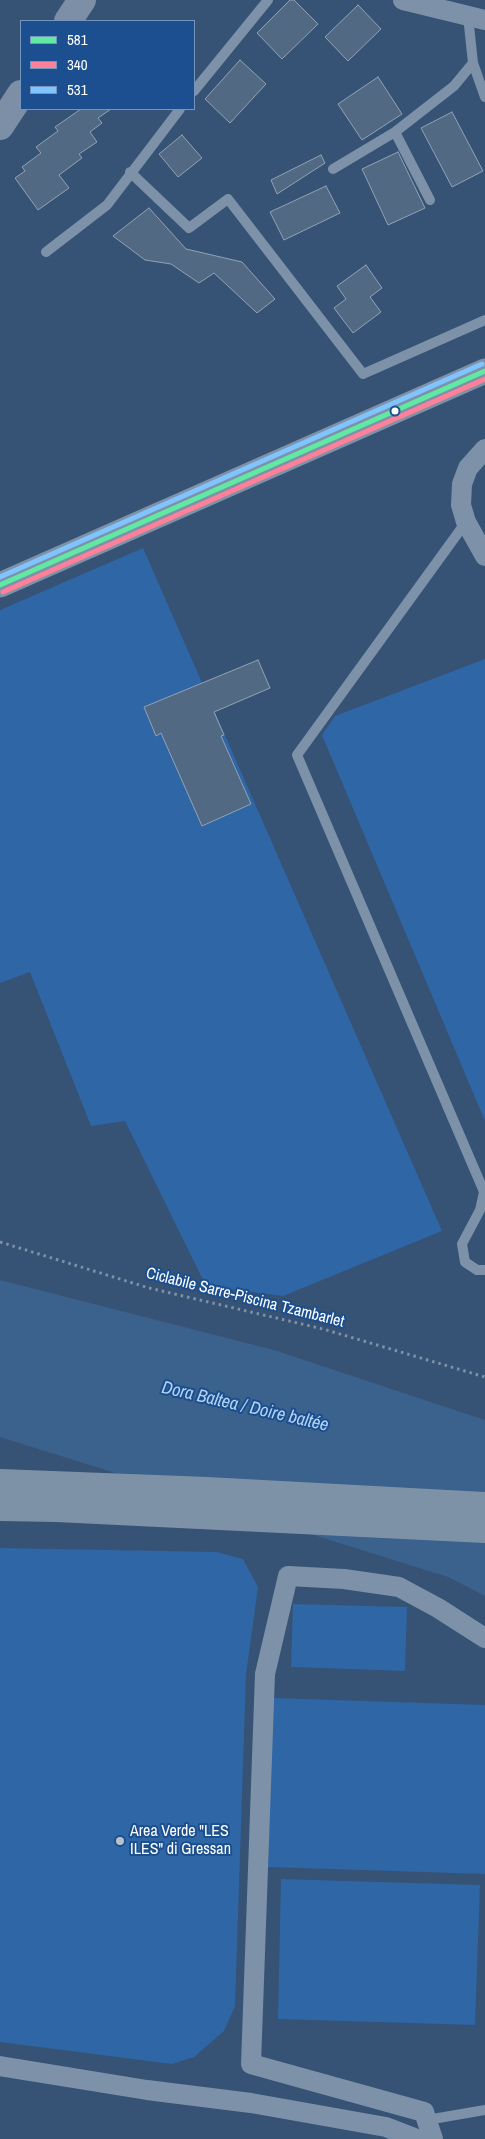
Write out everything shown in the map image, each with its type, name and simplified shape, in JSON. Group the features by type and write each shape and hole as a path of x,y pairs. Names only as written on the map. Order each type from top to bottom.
{"highway":[{"path":"0,1483 207,1491 485,1506"},
{"path":"0,1507 57,1508 485,1529"}],"main road":[{"path":"69,20 82,0"},
{"path":"0,126 20,96"}],"street":[{"path":"403,0 477,18"},
{"path":"0,585 485,371"},
{"path":"485,449 468,468 462,484 461,505 466,522 485,556"},
{"path":"430,2130 424,2112 251,2064 265,1674 288,1576 344,1579 399,1587 438,1608 485,1638"},
{"path":"0,2066 147,2090 251,2103 386,2127 417,2139"}],"lane":[{"path":"195,90 268,0"},
{"path":"477,18 473,63 485,97"},
{"path":"334,169 395,132 454,86 473,63"},
{"path":"46,252 107,205 130,172 179,110"},
{"path":"395,132 430,200"},
{"path":"130,172 189,228 228,200 363,374 485,320"},
{"path":"466,522 297,756 484,1193 480,1210 462,1244 465,1262 477,1270 485,1270"},
{"path":"430,2130 485,2110"}],"path":[{"name":"Ciclabile Sarre-Piscina Tzambarlet","path":"0,1242 149,1288 323,1328 485,1377"}],"shaded area":[{"path":"143,548 442,1231 283,1296 206,1286 125,1121 91,1126 30,972 0,983 0,610"},
{"path":"485,659 485,1121 322,735 335,716"},
{"name":"Area Verde \"LES ILES\" di Gressan","path":"0,1548 217,1552 243,1559 258,1587 246,1675 235,2006 224,2031 194,2057 172,2064 0,2042"},
{"path":"293,1604 407,1607 405,1671 291,1667"},
{"path":"273,1698 485,1705 485,1874 268,1867"},
{"path":"281,1879 480,1885 475,2025 278,2019"}],"water":[{"name":"Dora Baltea / Doire baltée","path":"0,1280 274,1350 485,1420 485,1596 448,1577 0,1437"}],"building":[{"path":"290,0 294,0 318,24 282,59 257,33"},
{"path":"358,5 381,29 348,61 325,37"},
{"path":"240,60 266,84 230,123 205,99"},
{"path":"378,77 402,114 362,140 338,104"},
{"path":"80,110 110,110 98,118 102,123 90,132 97,142 79,154 82,158 59,175 69,188 38,210 15,178 25,171 22,167 41,153 36,147 58,131 55,127"},
{"path":"452,112 483,171 452,187 421,128"},
{"path":"182,135 202,158 178,177 159,154"},
{"path":"398,152 425,208 388,225 362,169"},
{"path":"321,155 325,163 277,194 271,180"},
{"path":"326,186 340,213 284,240 270,212"},
{"path":"149,208 186,249 242,262 275,299 257,313 214,273 199,283 171,264 145,260 113,236"},
{"path":"366,265 382,288 370,297 381,312 353,333 334,308 346,299 337,286"},
{"path":"258,660 270,688 214,712 224,735 221,736 251,804 202,826 161,733 156,736 144,707"}],"transit line":[{"name":"531","path":"0,577 482,364"},
{"name":"581","path":"0,585 485,371"},
{"name":"340","path":"3,592 485,379"}],"place":[{"name":"Area Verde \"LES ILES\" di Gressan","path":"120,1841"}]}
